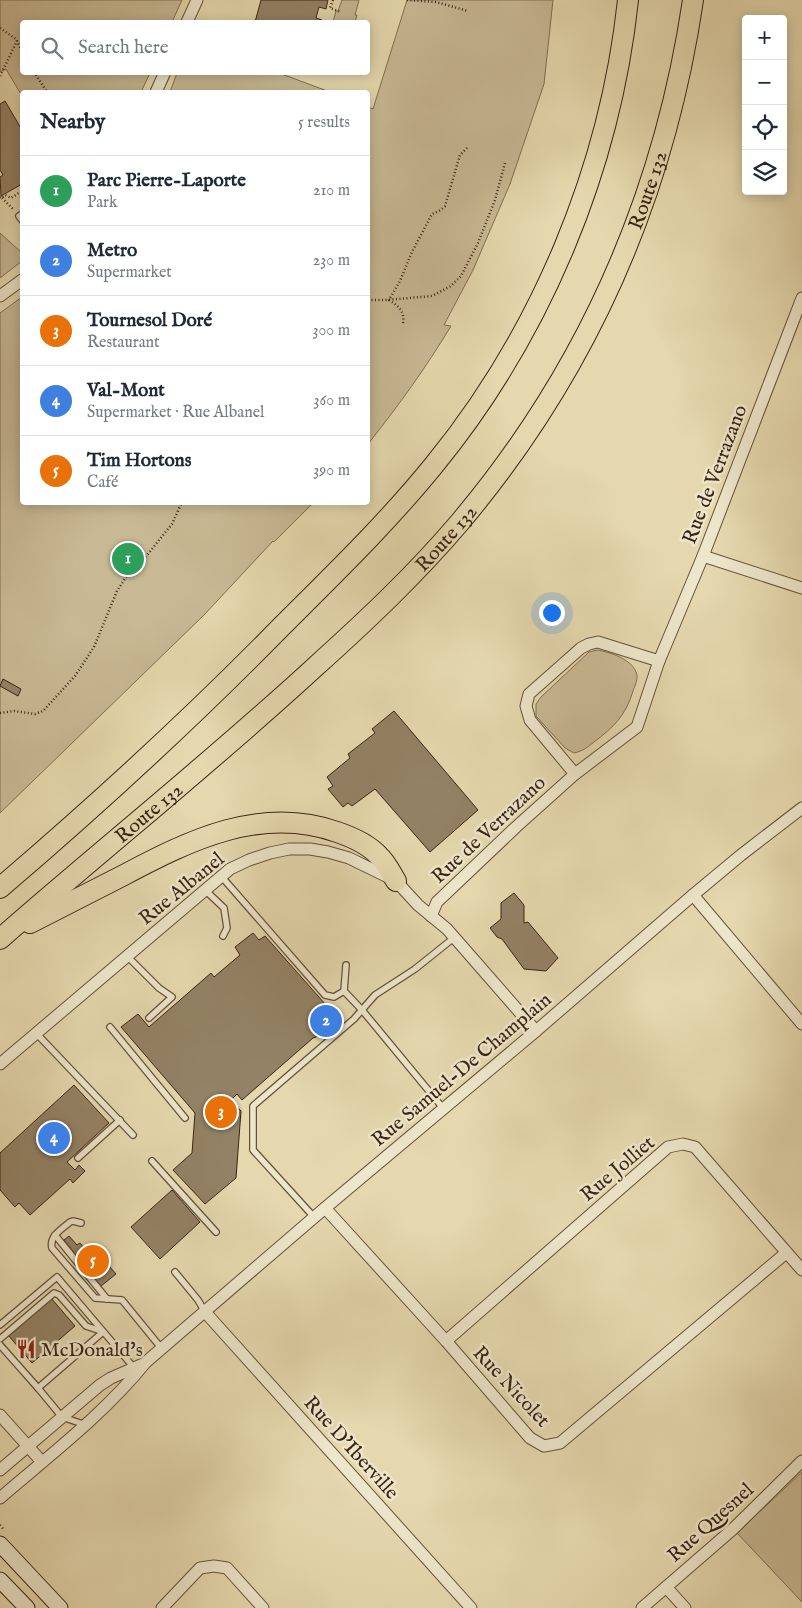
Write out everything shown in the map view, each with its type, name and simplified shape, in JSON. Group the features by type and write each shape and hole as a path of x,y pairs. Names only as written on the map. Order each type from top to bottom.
{"highway":[{"name":"Route 132","path":"0,888 68,830 180,726 276,633 362,546 409,495 469,418 502,369 528,324 576,219 592,172 608,112 619,60 628,0"},
{"name":"Route 132","path":"1,938 235,739 395,593 470,510 502,468 547,403 581,345 628,246 648,192 668,126 683,59 693,0"},
{"path":"1,938 168,852 217,833 254,824 278,822 316,825 349,836 381,857 396,881"}],"street":[{"path":"188,20 197,0"},
{"path":"157,90 164,75"},
{"path":"0,296 20,281"},
{"name":"Rue de Verrazano","path":"431,916 437,902 516,827 575,774 637,727 659,661 703,556 802,298"},
{"path":"703,556 802,588"},
{"name":"Rue de Verrazano","path":"575,774 530,720 526,706 529,694 581,648 589,644 598,642 659,661"},
{"name":"Rue Samuel-De Champlain","path":"0,1470 106,1382 136,1370 146,1362 693,895 802,808"},
{"name":"Rue Albanel","path":"0,1064 221,876 240,864 259,856 280,851 302,849 328,852 349,858 396,881 415,902 445,926 536,1031"},
{"path":"693,895 802,1024"},
{"name":"Rue Jolliet","path":"446,1341 668,1147 682,1144 695,1147 802,1270"},
{"name":"Rue Nicolet","path":"325,1208 446,1341 530,1438 544,1446 560,1443 786,1253"},
{"name":"Rue D'Iberville","path":"205,1312 471,1608"},
{"name":"Rue Samuel-De Champlain","path":"0,1498 86,1425 123,1390 136,1370"},
{"path":"0,1415 42,1462"},
{"name":"Rue Quesnel","path":"642,1608 733,1528 802,1461"},
{"path":"0,1544 60,1608"},
{"path":"162,1608 200,1568 214,1566 227,1568 263,1608"},
{"path":"0,1580 26,1608"},
{"path":"666,1587 685,1608"}],"lane":[{"path":"221,876 325,994 334,996 344,991"},
{"path":"205,890 224,908 227,928 223,936"},
{"path":"314,1217 253,1150 253,1106 354,1019 380,991 415,969 455,937"},
{"path":"127,956 159,988 172,997 148,1018"},
{"path":"346,965 344,991 443,1108"},
{"path":"110,1027 185,1118"},
{"path":"36,1033 133,1135"},
{"path":"78,1158 120,1120"},
{"path":"152,1161 216,1232"},
{"path":"81,1224 73,1221 70,1222 55,1235 51,1242 52,1248 95,1298 122,1300 162,1348"},
{"path":"55,1235 107,1299"},
{"path":"174,1272 198,1300 205,1312"},
{"path":"0,1324 56,1277 136,1370"},
{"path":"0,1339 54,1293 59,1295 86,1326 104,1332"},
{"path":"38,1388 104,1332"},
{"path":"0,1345 62,1417 86,1425"}],"path":[{"path":"333,0 330,8 341,12"},
{"path":"407,0 436,2 468,11"},
{"path":"0,28 17,40 20,47"},
{"path":"0,76 17,40"},
{"path":"36,75 46,90"},
{"path":"389,300 432,214 445,206 460,155 467,148"},
{"path":"370,300 432,296 451,286 461,276 478,244 495,200 505,163"},
{"path":"1,197 4,195 11,198 20,192"},
{"path":"1,197 20,214"},
{"path":"389,300 401,310 404,316 403,323"},
{"path":"0,713 14,711 35,714 43,711 75,676 94,647 116,591 128,574 148,554 172,524 181,505"}],"shaded area":[{"path":"0,0 182,0 173,20 20,20 20,75 149,75 142,90 20,90 20,93 6,69 0,72"},
{"path":"342,0 359,0 356,20 334,20 336,11 338,11"},
{"path":"407,0 553,0 544,84 510,184 473,270 444,325 451,326 411,386 370,441 370,108 373,109"},
{"path":"176,75 284,75 325,90 171,90"},
{"path":"0,233 20,251 20,263 0,278"},
{"path":"20,298 20,505 311,505 273,541 204,615 0,813 0,313"},
{"path":"597,650 614,654 630,663 637,677 623,714 608,731 590,746 574,753 565,748 536,716 536,704 589,652"},
{"path":"802,1472 802,1602 737,1533"}],"building":[{"path":"261,0 328,0 326,9 319,7 316,18 322,20 256,20"},
{"path":"5,101 20,127 20,185 1,196 0,177 3,175 0,170 0,104"},
{"path":"3,679 21,689 18,696 0,686"},
{"path":"394,711 478,810 430,852 375,789 352,806 348,803 343,807 328,789 333,786 327,777 350,758 348,754 375,733 372,729"},
{"path":"514,893 524,905 524,923 528,922 558,958 546,971 524,969 502,939 497,937 490,928 501,919 501,903"},
{"path":"253,933 259,940 265,936 326,1005 338,1014 338,1025 330,1032 313,1038 242,1100 237,1094 231,1100 241,1111 236,1178 205,1204 173,1170 192,1153 195,1113 121,1027 138,1014 149,1027 211,973 214,977 240,955 235,947"},
{"path":"74,1085 109,1123 67,1162 75,1170 79,1165 85,1171 73,1183 70,1179 30,1215 19,1203 15,1207 0,1190 0,1153"},
{"path":"172,1190 200,1222 160,1259 131,1227"},
{"path":"69,1236 77,1245 80,1243 85,1249 90,1244 116,1274 101,1286 64,1240"},
{"path":"51,1298 75,1326 32,1363 8,1335"}],"place":[{"name":"Parc Pierre-Laporte","path":"128,559"},
{"name":"Metro","path":"326,1021"},
{"name":"Tournesol Doré","path":"221,1112"},
{"name":"Val-Mont","path":"54,1138"},
{"name":"Tim Hortons","path":"93,1261"},
{"name":"McDonald's","path":"26,1349"}]}
